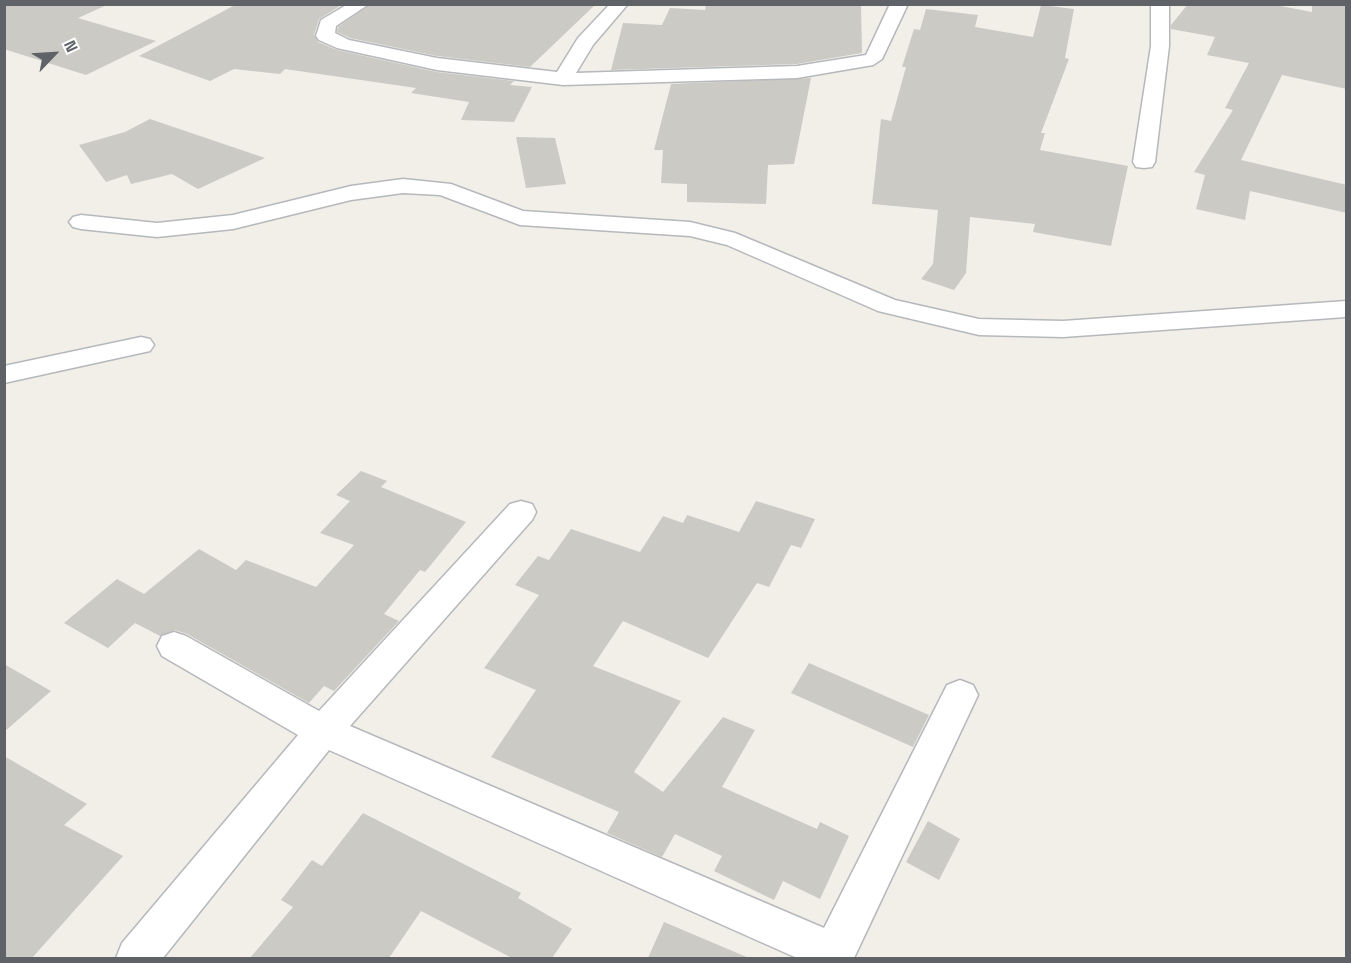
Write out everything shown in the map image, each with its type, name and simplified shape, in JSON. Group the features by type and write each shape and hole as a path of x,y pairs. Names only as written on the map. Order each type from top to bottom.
{"street":[{"path":"362,4 327,24 325,36 344,44 437,64 563,79 797,72 873,59 899,4"},
{"path":"563,79 585,42 620,4"},
{"path":"1144,162 1160,46 1160,4"},
{"path":"81,222 157,230 233,222 351,193 403,186 443,189 520,218 690,229 735,240 887,306 979,327 1063,329 1347,309"},
{"path":"4,375 141,345"},
{"path":"137,958 323,731 521,512"},
{"path":"174,646 323,731 833,956 960,695"}],"building":[{"path":"4,4 109,4 78,18 156,41 86,75 4,49"},
{"path":"237,4 343,4 319,19 314,35 318,42 337,50 437,72 514,81 510,85 532,87 514,122 461,120 469,102 411,93 416,88 285,69 280,74 234,69 210,81 139,56"},
{"path":"371,4 596,4 530,67 437,56 350,38 337,32 338,27"},
{"path":"706,4 861,4 862,53 797,64 611,70 623,23 662,25 670,8 705,10"},
{"path":"1188,4 1270,4 1312,12 1312,4 1347,4 1347,89 1282,75 1241,160 1347,185 1347,213 1250,191 1245,220 1196,209 1205,175 1194,172 1233,110 1225,108 1249,63 1207,55 1215,37 1171,29 1171,25"},
{"path":"1041,5 1074,9 1065,58 1069,59 1041,133 1045,133 1040,150 1128,166 1111,246 1033,232 1035,224 970,217 966,273 954,290 921,279 933,264 938,210 872,204 881,119 891,121 906,67 902,67 914,29 920,30 926,9 978,15 975,27 1033,37"},
{"path":"811,78 794,164 768,165 766,204 687,202 687,184 661,183 663,150 654,150 671,84"},
{"path":"150,119 265,158 198,189 172,174 131,184 127,175 106,182 79,145 125,132"},
{"path":"516,137 555,138 566,184 526,188"},
{"path":"361,471 387,481 381,487 466,522 425,572 420,570 384,614 399,621 334,691 324,686 309,703 187,634 175,630 160,636 135,623 108,648 64,623 117,579 144,594 199,549 236,570 246,560 316,587 354,545 320,533 350,501 336,495"},
{"path":"756,501 815,519 801,548 791,545 769,587 757,583 708,658 623,621 593,666 681,701 634,772 663,792 723,717 755,730 722,787 817,829 820,822 849,836 820,899 783,881 774,900 714,871 722,856 675,834 662,857 607,833 619,812 491,757 536,690 484,668 539,595 515,585 538,556 549,560 571,529 640,552 663,516 683,523 687,515 739,532"},
{"path":"809,663 929,715 913,747 791,693"},
{"path":"4,664 51,691 4,732"},
{"path":"4,756 87,804 64,825 123,856 32,958 4,958"},
{"path":"363,813 521,893 518,898 572,929 552,958 512,958 421,911 389,958 250,958 293,907 281,900 312,860 322,866"},
{"path":"928,821 960,839 939,880 906,862"},
{"path":"664,922 749,958 648,958"}]}
